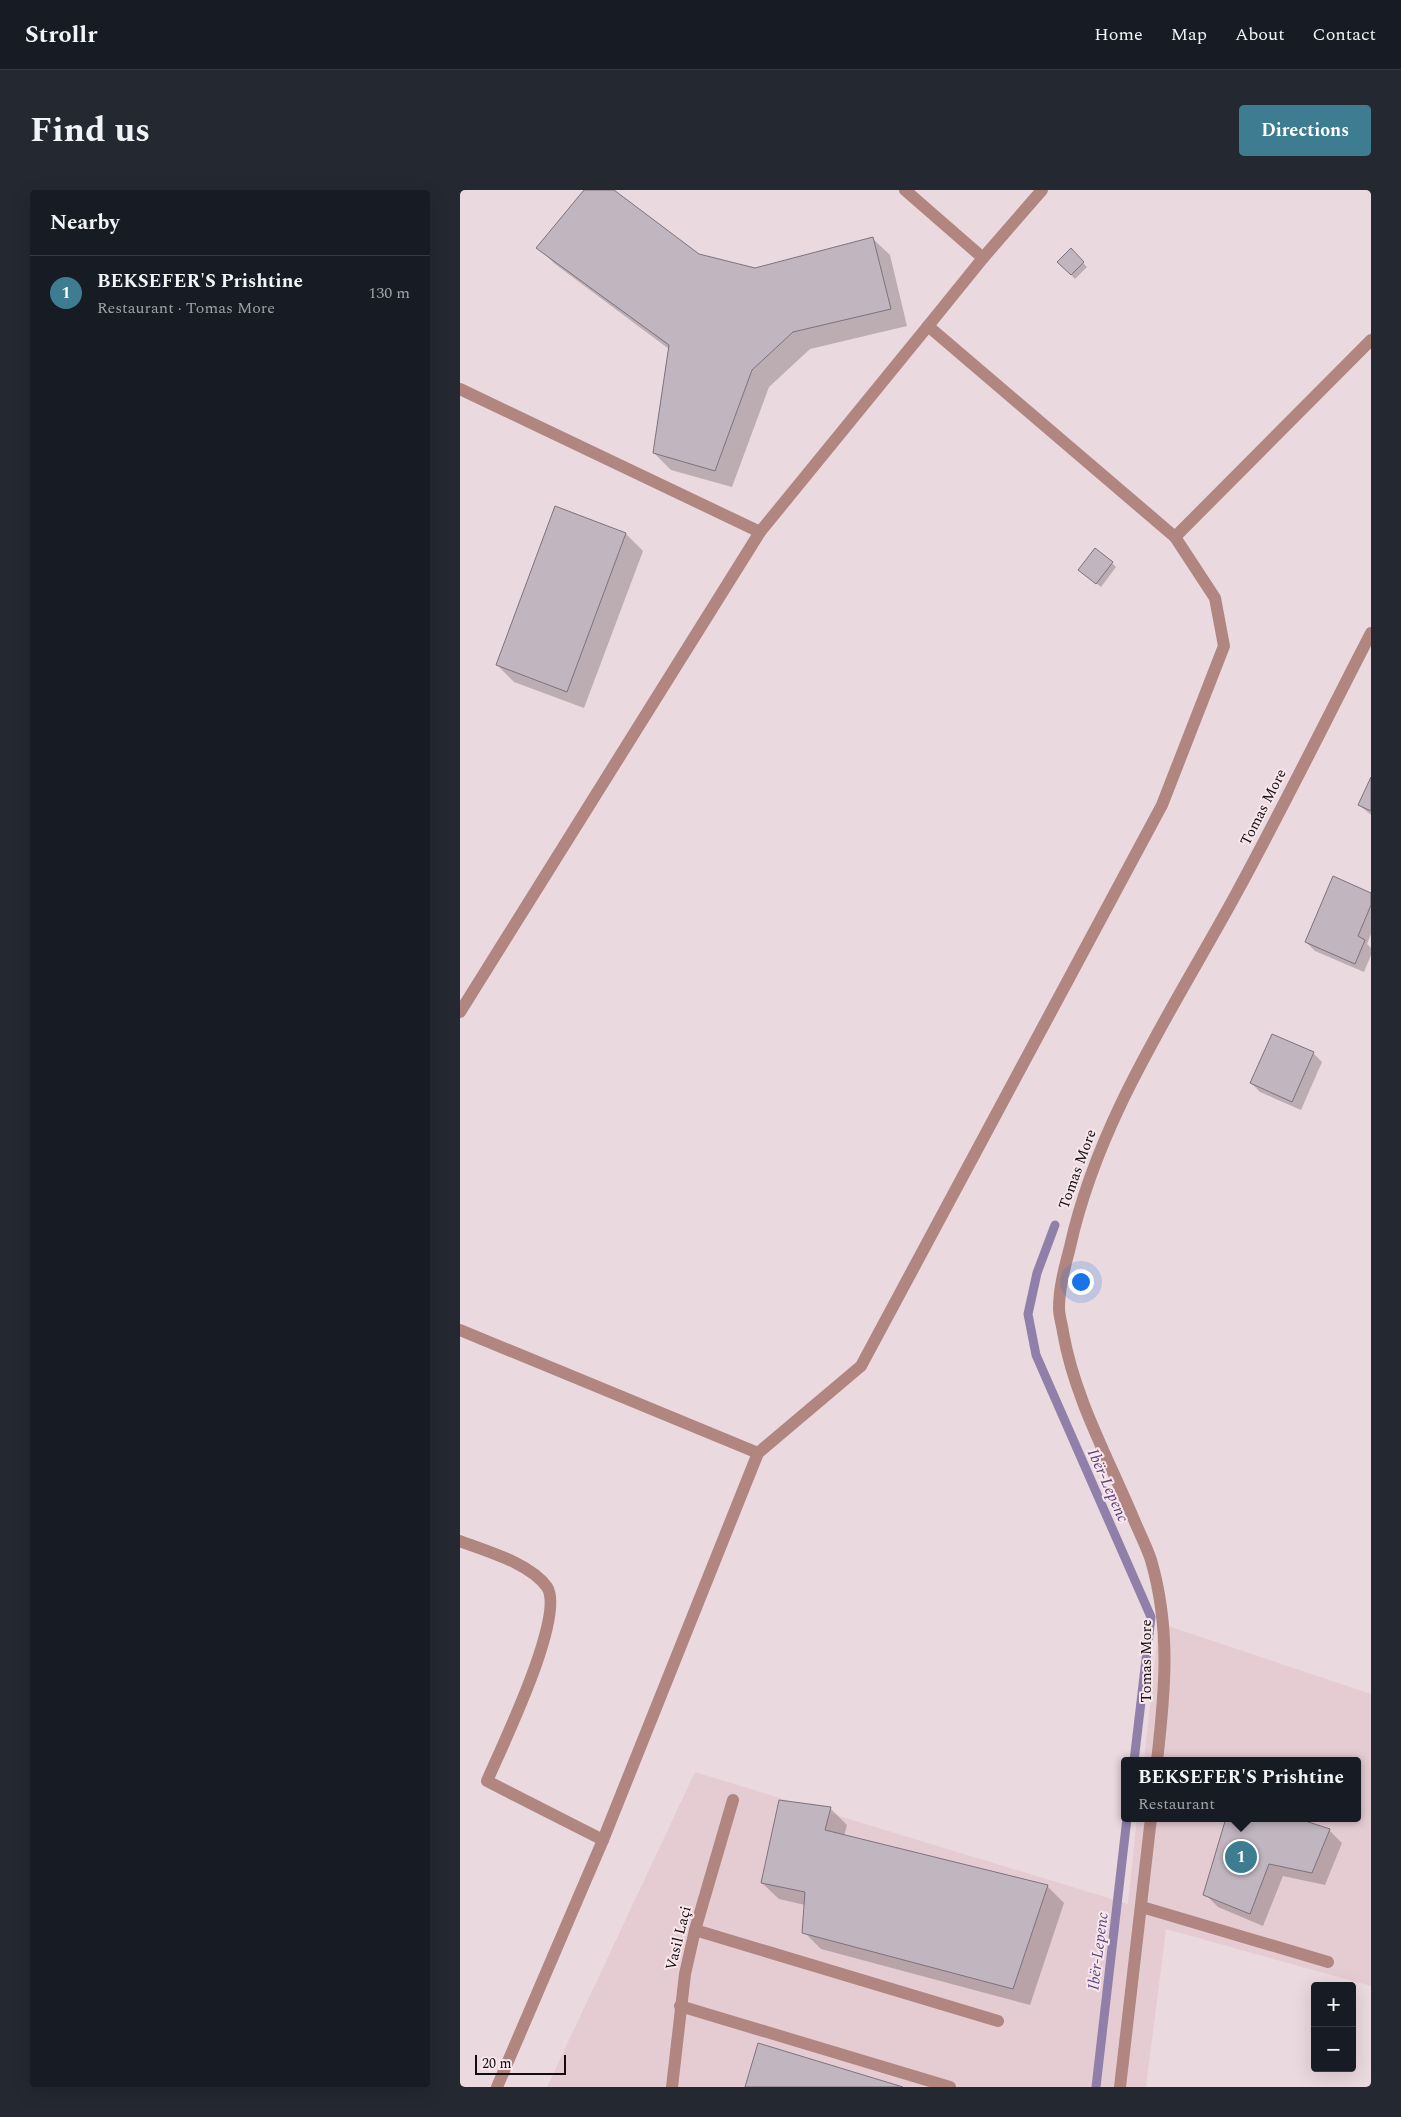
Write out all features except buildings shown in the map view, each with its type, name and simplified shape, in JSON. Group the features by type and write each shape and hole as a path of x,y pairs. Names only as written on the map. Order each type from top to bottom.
{"street":[{"path":"905,190 983,258"},
{"path":"460,1012 760,532 983,258 1042,190"},
{"path":"497,2087 603,1840 758,1453 861,1366 1162,805 1224,646 1215,598 1174,537 928,326"},
{"path":"1174,537 1371,340"},
{"path":"460,389 760,532"},
{"name":"Tomas More","path":"1157,1757 1164,1697 1166,1647 1162,1608 1150,1558 1081,1397 1067,1354 1059,1308 1065,1267 1075,1223 1090,1173 1107,1132 1130,1086 1237,892 1371,633"},
{"path":"460,1330 758,1453"},
{"path":"460,1541 522,1567 548,1588 550,1599 548,1623 537,1662 487,1781 603,1840"},
{"name":"Vasil Laçi","path":"672,2087 680,2006 695,1930 733,1800"},
{"path":"1120,2087 1151,1822"},
{"path":"1142,1907 1328,1962"},
{"path":"695,1930 998,2021"},
{"path":"680,2006 950,2087"}],"shaded area":[{"path":"1159,1623 1371,1694 1371,1986 1166,1929 1146,2087 547,2087 695,1772 1128,1904 1137,1822 1361,1822 1361,1757 1144,1757"}],"waterway":[{"name":"Ibër-Lepenc","path":"1055,1225 1037,1273 1028,1314 1036,1355 1151,1617 1134,1757"},
{"name":"Ibër-Lepenc","path":"1096,2087 1127,1822"}],"place":[{"name":"BEKSEFER'S Prishtine","path":"1241,1857"}]}
